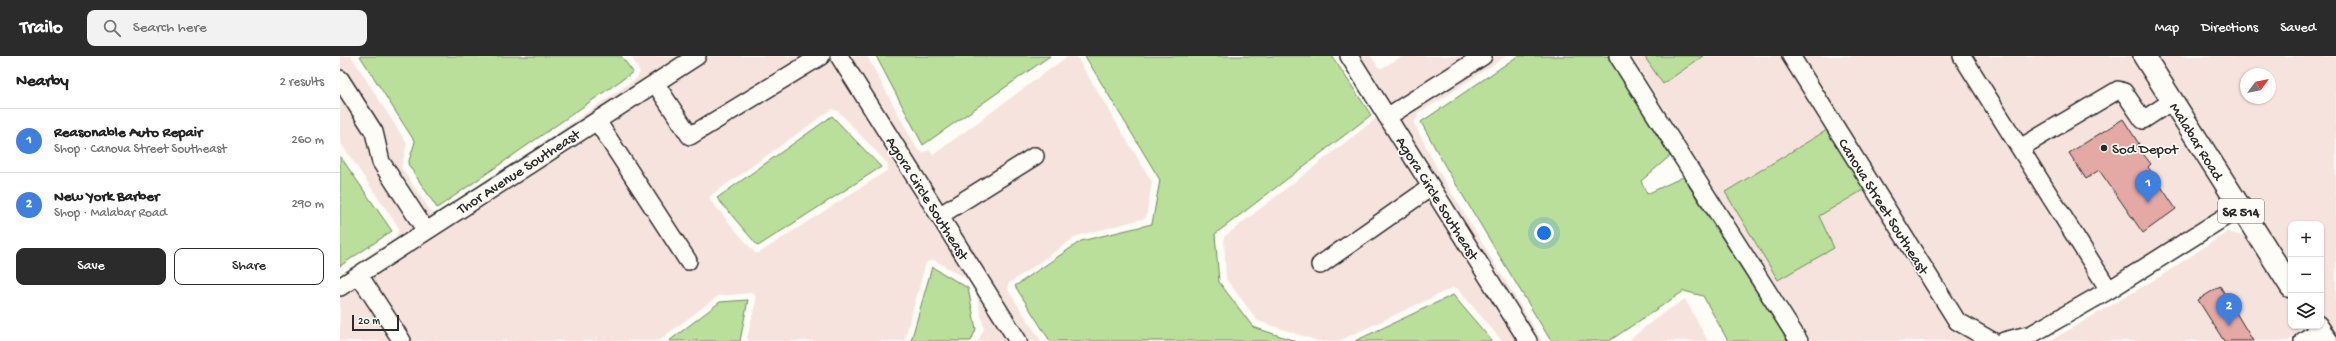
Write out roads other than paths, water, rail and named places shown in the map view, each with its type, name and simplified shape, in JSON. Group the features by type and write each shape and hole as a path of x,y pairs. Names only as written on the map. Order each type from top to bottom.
{"main road":[{"name":"Malabar Road","path":"2144,56 2239,208 2288,282"}],"street":[{"name":"Thor Avenue Southeast","path":"340,287 697,56"},
{"path":"655,83 690,136 821,56"},
{"name":"Agora Circle Southeast","path":"838,56 1018,341"},
{"name":"Agora Circle Southeast","path":"1349,56 1528,341"},
{"path":"1387,117 1483,56"},
{"path":"1618,56 1799,341"},
{"name":"Canova Street Southeast","path":"1790,56 1957,322 1992,341"},
{"path":"1962,56 2108,290"},
{"path":"340,79 374,132 381,162 426,231"},
{"path":"2020,148 2118,90 2124,92 2143,120 2172,101"},
{"path":"597,120 688,260"},
{"path":"939,216 1035,156"},
{"path":"1320,264 1431,187"},
{"path":"2004,341 2032,334 2108,290 2239,208"},
{"path":"359,275 402,341"}],"place":[{"name":"Sod Depot","path":"2104,148"},
{"name":"Reasonable Auto Repair","path":"2148,203"},
{"name":"New York Barber","path":"2229,326"}]}
